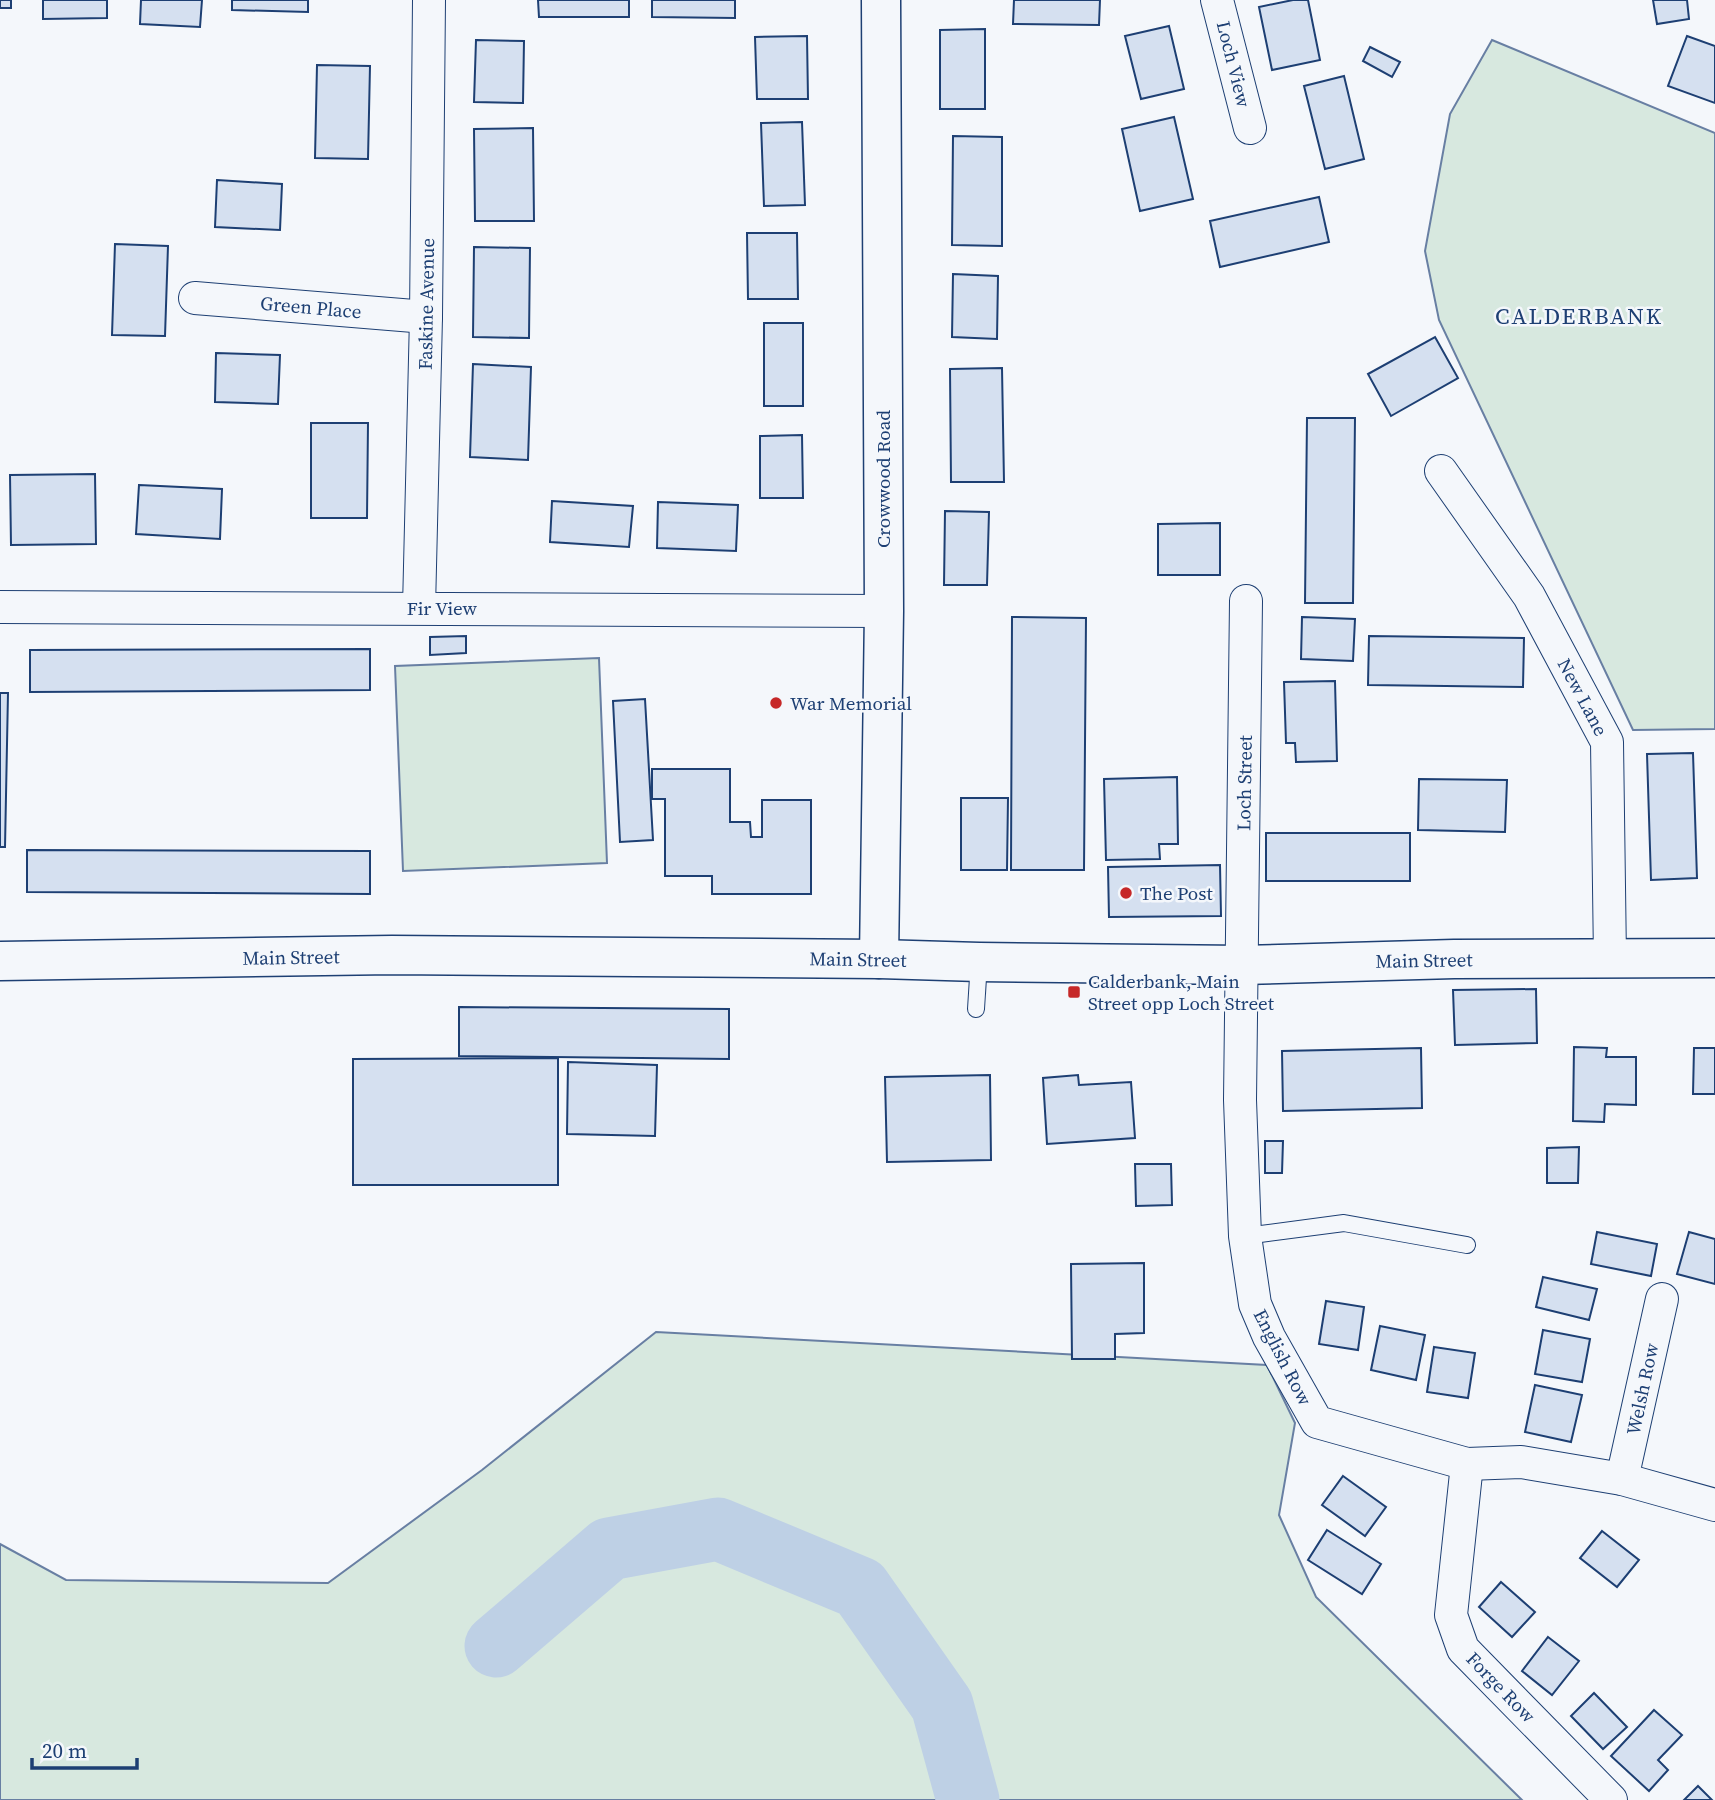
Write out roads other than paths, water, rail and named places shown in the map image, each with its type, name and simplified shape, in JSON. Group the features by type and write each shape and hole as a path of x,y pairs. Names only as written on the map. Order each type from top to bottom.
{"main road":[{"name":"Crowwood Road","path":"878,959 884,611 881,0"},
{"name":"Main Street","path":"0,961 392,956 878,959 1242,965 1454,959 1715,958"}],"street":[{"name":"Faskine Avenue","path":"419,608 426,317 429,0"},
{"name":"Loch View","path":"1217,0 1250,128"},
{"name":"Green Place","path":"195,298 426,317"},
{"name":"New Lane","path":"1441,471 1529,596 1607,742 1610,959"},
{"name":"Loch Street","path":"1242,965 1246,601"},
{"name":"Fir View","path":"0,607 884,611"},
{"name":"English Row","path":"1242,965 1240,1100 1245,1236 1255,1304 1269,1337 1317,1422 1468,1464 1521,1462 1622,1479 1715,1505"},
{"name":"Welsh Row","path":"1622,1479 1662,1299"},
{"name":"Forge Row","path":"1468,1464 1451,1615 1463,1649 1611,1800"}],"lane":[{"path":"976,1009 979,962"},
{"path":"1245,1236 1344,1223 1467,1245"}],"waterway":[{"path":"496,1646 609,1549 718,1529 860,1588 942,1705 968,1800"}],"place":[{"name":"War Memorial","path":"776,703"},
{"name":"The Post","path":"1126,893"},
{"name":"Calderbank, Main Street opp Loch Street","path":"1074,992"}],"district":[{"name":"CALDERBANK","path":"1579,316"}]}
